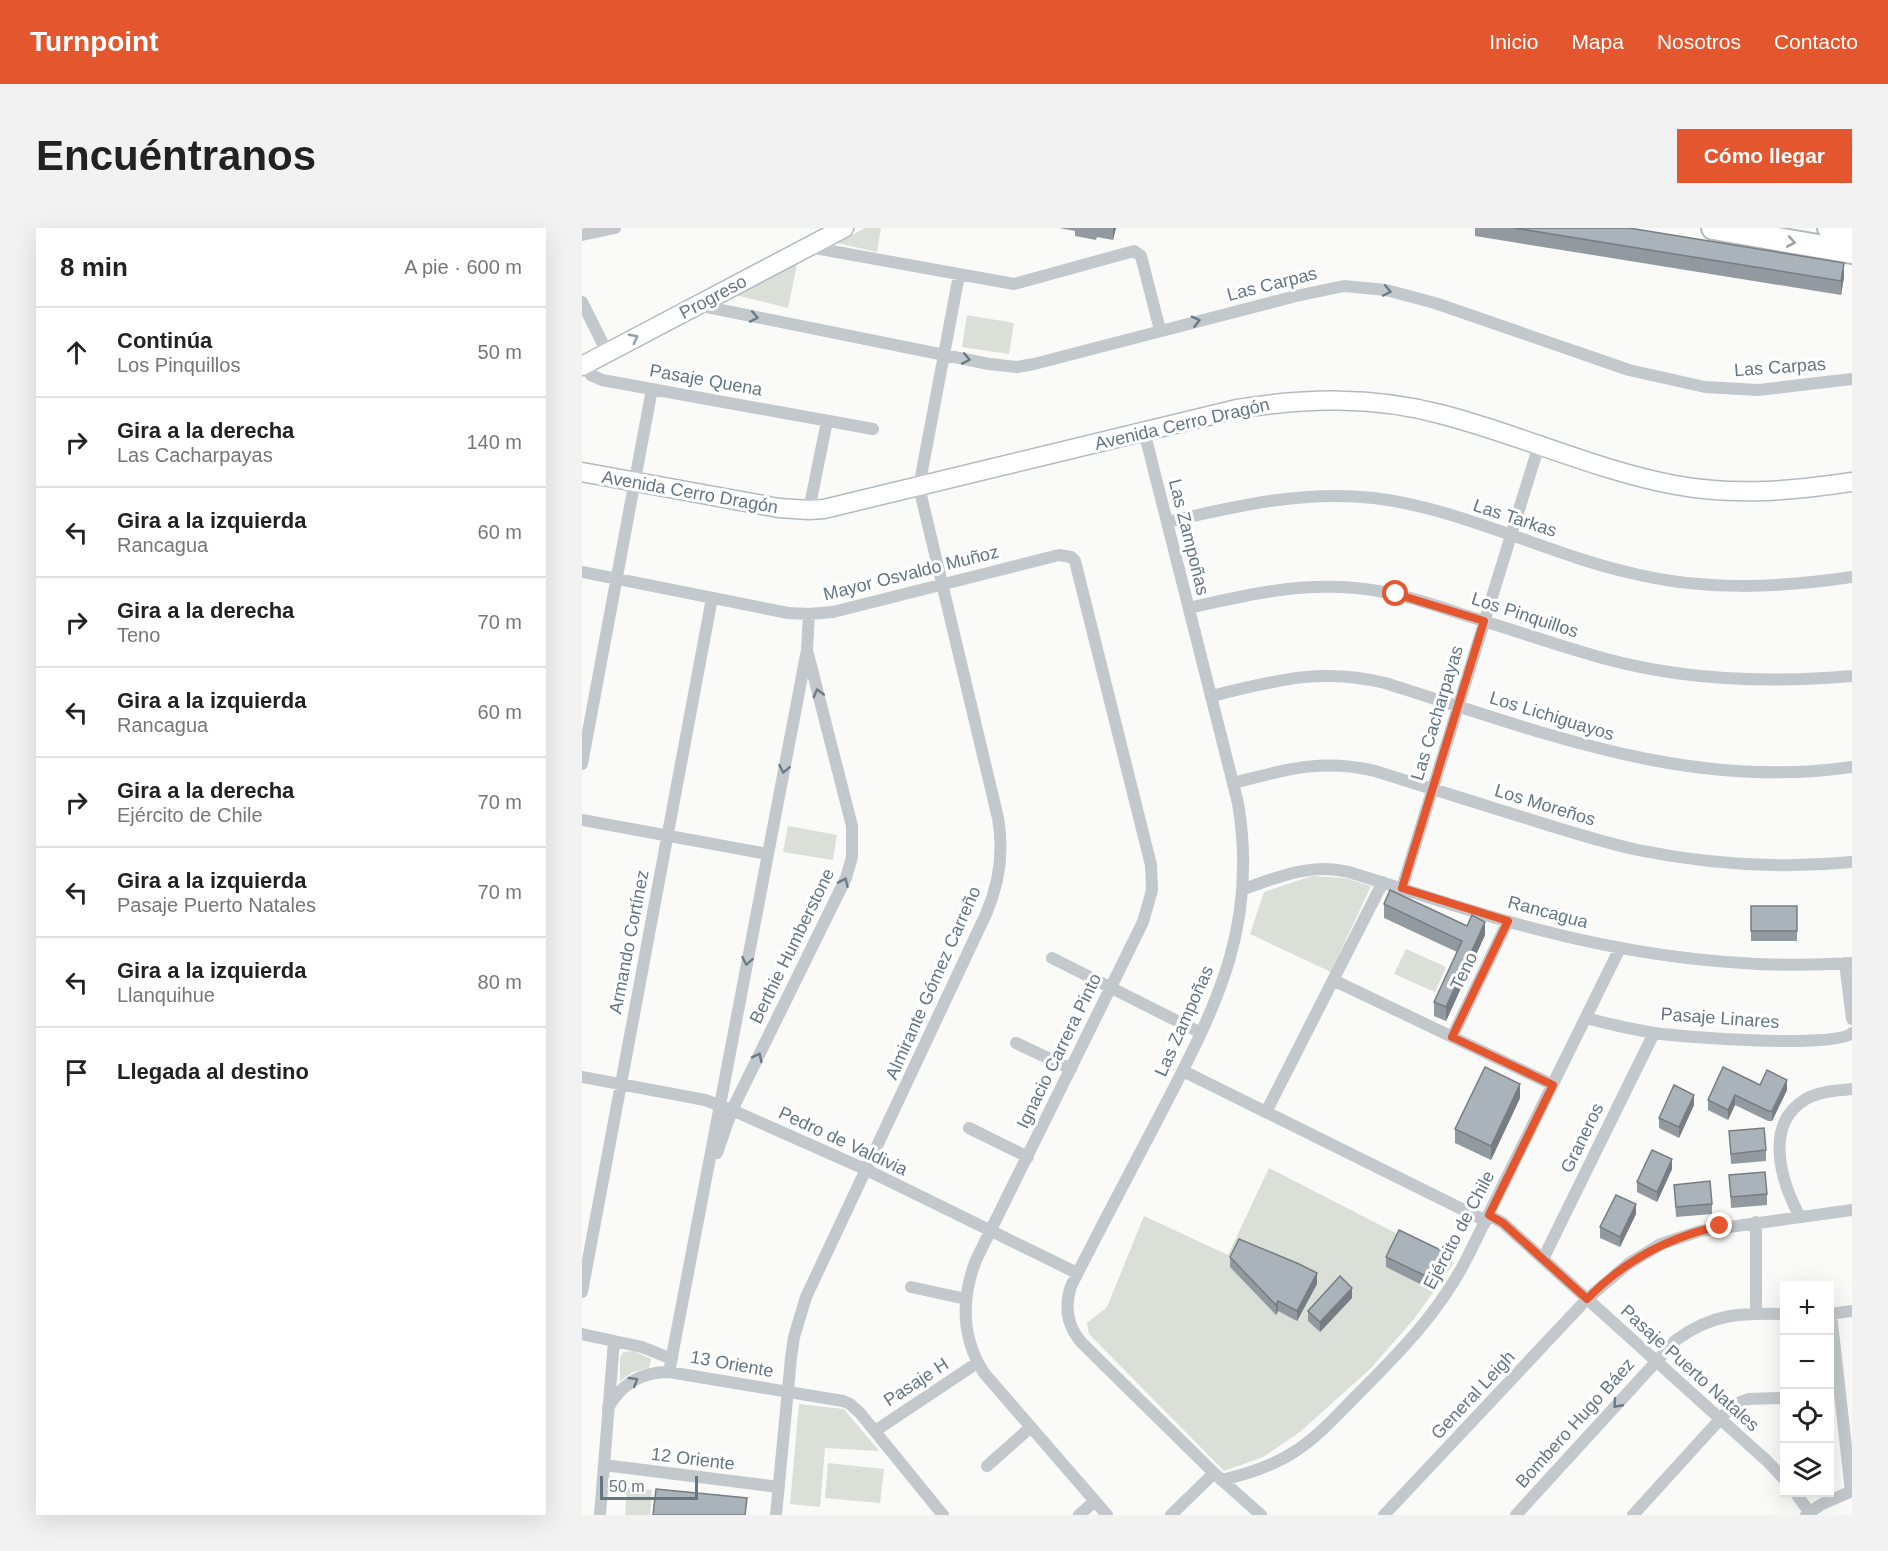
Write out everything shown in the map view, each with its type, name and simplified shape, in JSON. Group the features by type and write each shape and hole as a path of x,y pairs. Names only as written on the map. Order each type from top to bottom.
{"highway":[{"path":"1713,228 1852,252"},
{"path":"1829,228 1852,232"}],"street":[{"path":"582,235 615,228"},
{"name":"Progreso","path":"583,365 844,228"},
{"path":"809,247 1014,284 1134,251 1141,256 1160,330"},
{"name":"Almirante Gómez Carreño","path":"776,1515 795,1336 806,1297 989,907 1000,871 1001,844 998,818 919,487 959,275"},
{"name":"Las Carpas","path":"697,305 944,355 1017,367 1315,291 1357,286 1386,290 1435,303 1629,370 1705,387 1758,390 1852,379"},
{"path":"582,302 607,352"},
{"name":"Pasaje Quena","path":"583,365 596,378 873,429"},
{"path":"582,764 652,389"},
{"name":"Avenida Cerro Dragón","path":"582,472 779,508 809,510 838,506 1144,431 1259,406 1314,400 1347,400 1390,404 1439,413 1640,477 1700,489 1745,492 1778,491 1852,482"},
{"path":"809,510 827,421"},
{"name":"Las Zampoñas","path":"1144,431 1233,783 1244,846 1244,889 1241,913 1229,963 1211,1014 1077,1273 1068,1293 1067,1309 1071,1327 1076,1335 1217,1477 1261,1515"},
{"name":"Las Cacharpayas","path":"1402,888 1539,445"},
{"name":"Las Tarkas","path":"1167,522 1262,501 1350,496 1414,505 1630,573 1677,582 1720,586 1760,586 1852,577"},
{"name":"Mayor Osvaldo Muñoz","path":"582,573 788,613 809,614 833,612 1059,555 1071,557"},
{"name":"Ignacio Carrera Pinto","path":"1071,557 1078,567 1153,878 1151,901 971,1273 966,1299 967,1332 984,1373 1107,1515"},
{"name":"Los Pinquillos","path":"1189,608 1271,590 1337,586 1396,594 1584,653 1644,668 1679,674 1751,680 1799,680 1852,676"},
{"name":"Armando Cortínez","path":"582,1292 712,598"},
{"name":"Berthie Humberstone","path":"669,1372 807,650 809,614"},
{"name":"Berthie Humberstone","path":"707,1179 732,1110 846,878 852,857 852,826 807,650"},
{"name":"Los Lichiguayos","path":"1211,696 1284,679 1335,675 1385,683 1595,749 1673,765 1713,770 1773,772 1852,768"},
{"name":"Los Moreños","path":"1233,783 1289,768 1331,764 1360,768 1573,833 1656,853 1747,863 1852,862"},
{"path":"582,820 767,854"},
{"name":"Rancagua","path":"1244,889 1289,872 1309,868 1339,869 1508,921 1620,948 1737,963 1849,963"},
{"path":"1266,1112 1383,882"},
{"name":"Teno","path":"1452,1037 1508,921"},
{"name":"Ejército de Chile","path":"1217,1477 1248,1474 1279,1461 1297,1450 1328,1425 1428,1321 1449,1291 1488,1218 1620,948"},
{"path":"1052,958 1202,1033"},
{"path":"1849,963 1852,1019"},
{"path":"1333,980 1553,1085"},
{"name":"Pasaje Linares","path":"1586,1018 1654,1032 1718,1038 1780,1041 1842,1038 1852,1034"},
{"name":"Graneros","path":"1543,1259 1654,1032"},
{"path":"1016,1043 1071,1069"},
{"name":"Pasaje Puerto Natales","path":"1183,1071 1488,1218 1503,1223 1780,1474"},
{"name":"Pedro de Valdivia","path":"582,1077 719,1105 732,1110 867,1170 1077,1273"},
{"path":"1800,1217 1785,1182 1779,1143 1787,1117 1799,1104 1814,1095 1852,1089"},
{"path":"969,1128 1028,1157"},
{"name":"General Leigh","path":"1384,1515 1587,1299 1628,1264 1661,1244 1700,1231 1852,1209"},
{"path":"1756,1222 1756,1313"},
{"path":"911,1287 966,1299"},
{"path":"1834,1313 1852,1311"},
{"name":"Bombero Hugo Báez","path":"1516,1515 1676,1340 1700,1325 1727,1316 1756,1313 1780,1314"},
{"name":"13 Oriente","path":"582,1334 642,1347 672,1359"},
{"path":"1798,1497 1808,1514 1829,1500 1852,1491 1835,1397 1831,1335"},
{"path":"600,1515 614,1341"},
{"name":"Pasaje H","path":"875,1431 978,1363"},
{"path":"609,1408 619,1392 634,1380 651,1373 669,1372"},
{"name":"13 Oriente","path":"669,1372 843,1401 855,1408 944,1515"},
{"path":"1633,1515 1733,1405 1741,1401 1780,1398"},
{"path":"987,1466 1031,1427"},
{"name":"12 Oriente","path":"604,1465 779,1487"},
{"path":"1171,1515 1217,1477"},
{"path":"1079,1515 1095,1501"}],"shaded area":[{"path":"865,228 881,228 877,252 837,243"},
{"path":"798,259 788,308 727,293"},
{"path":"967,315 1014,323 1009,354 962,347"},
{"path":"788,826 837,835 833,860 783,852"},
{"path":"1312,876 1345,878 1371,886 1331,972 1250,934 1264,892"},
{"path":"1406,949 1446,967 1435,992 1394,974"},
{"path":"1269,1168 1454,1263 1414,1319 1370,1369 1300,1432 1263,1457 1224,1471 1089,1334 1087,1323 1107,1307 1144,1216 1228,1255"},
{"path":"634,1351 651,1359 649,1368 633,1372 620,1381 620,1358 623,1352"},
{"path":"799,1404 844,1409 879,1451 825,1448 820,1507 790,1504"},
{"path":"828,1463 884,1469 880,1503 825,1498"},
{"path":"627,1488 652,1490 650,1515 625,1515"}],"building":[{"path":"1514,228 1629,228 1844,263 1841,281"},
{"path":"1390,890 1467,926 1472,915 1485,922 1446,1007 1434,1002 1462,941 1384,904"},
{"path":"1751,906 1797,906 1797,931 1751,931"},
{"path":"1485,1067 1520,1084 1491,1146 1455,1129"},
{"path":"1723,1067 1760,1085 1767,1070 1787,1080 1772,1111 1735,1095 1728,1110 1708,1100"},
{"path":"1674,1085 1694,1095 1679,1127 1659,1118"},
{"path":"1764,1128 1766,1150 1731,1154 1729,1131"},
{"path":"1652,1150 1672,1159 1657,1192 1637,1182"},
{"path":"1765,1172 1767,1194 1731,1197 1729,1175"},
{"path":"1710,1181 1712,1204 1676,1207 1674,1185"},
{"path":"1616,1195 1636,1204 1620,1237 1600,1227"},
{"path":"1399,1230 1445,1252 1432,1279 1386,1257"},
{"path":"1239,1239 1317,1273 1297,1311 1278,1301 1276,1305 1230,1257"},
{"path":"1340,1276 1352,1288 1320,1322 1308,1311"},
{"path":"656,1489 747,1498 745,1515 653,1515"}],"route":[{"path":"1396,594 1484,621 1402,888 1508,921 1452,1037 1553,1085 1489,1215 1503,1223 1587,1299 1613,1274 1661,1244 1720,1226"}]}
